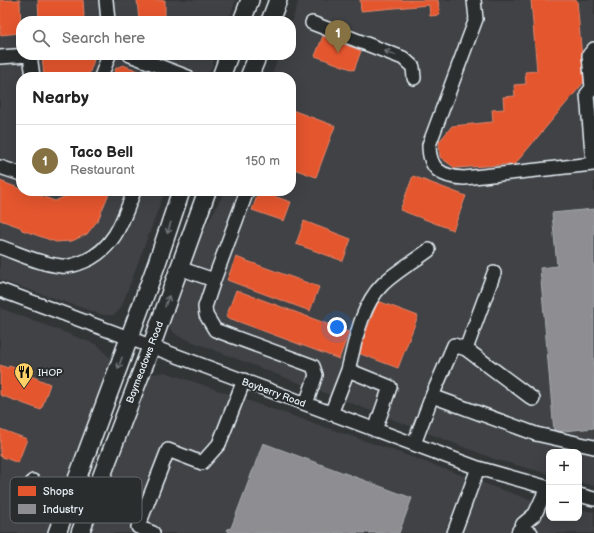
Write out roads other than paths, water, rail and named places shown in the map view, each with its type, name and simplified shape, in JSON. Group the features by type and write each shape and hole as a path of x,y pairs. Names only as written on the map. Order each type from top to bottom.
{"main road":[{"path":"244,16 250,0"},
{"path":"272,16 278,0"},
{"path":"223,72 227,60"},
{"path":"251,72 256,60"},
{"path":"78,477 157,263 179,196"},
{"name":"Baymeadows Road","path":"101,477 151,347 205,196"},
{"path":"57,533 61,523"},
{"name":"Baymeadows Road","path":"80,533 84,523"}],"street":[{"path":"106,0 108,16"},
{"path":"474,0 476,19 429,145 429,156 431,161 442,174 452,178 464,178 593,164 587,94 592,88 589,55 594,49"},
{"path":"312,23 403,58 412,67 414,78"},
{"path":"0,58 16,56"},
{"path":"31,60 32,72"},
{"path":"103,72 107,60"},
{"path":"142,60 172,72"},
{"path":"0,167 16,172"},
{"path":"0,247 45,263 63,266 78,264 94,257 110,243 121,227 132,196"},
{"path":"245,196 205,307 206,315 215,330 313,366 316,375 306,404"},
{"path":"331,414 348,370 364,316 373,296 382,285 429,250"},
{"path":"179,268 214,280"},
{"path":"466,350 494,273"},
{"name":"Bayberry Road","path":"0,290 478,468 546,487"},
{"path":"414,444 432,396 454,345 466,350 533,399"},
{"path":"348,370 390,387 375,430"},
{"path":"142,517 168,450 202,463 219,444 244,380"},
{"path":"432,396 536,434 594,447"},
{"path":"454,533 478,468"},
{"path":"523,532 535,514 546,492"},
{"path":"582,496 594,499"},
{"path":"140,523 138,527 153,533"}],"place":[{"name":"Taco Bell","path":"338,53"},
{"name":"IHOP","path":"24,389"}]}
